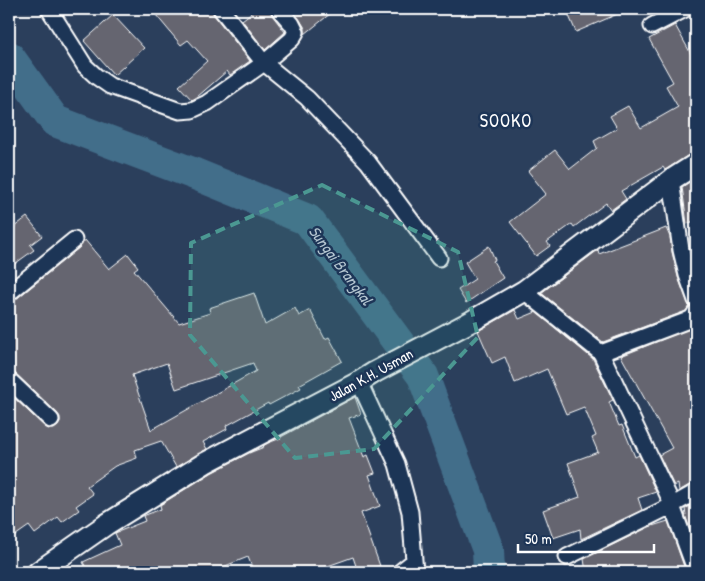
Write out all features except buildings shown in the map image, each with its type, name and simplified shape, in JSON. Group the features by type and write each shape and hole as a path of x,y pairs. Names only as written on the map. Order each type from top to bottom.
{"street":[{"path":"49,9 85,66 97,77 110,86 180,111 192,110 207,102 264,63 292,39 296,32 292,24 279,9"},
{"path":"222,9 264,63 307,98 368,162 439,258"},
{"path":"652,26 685,9"},
{"name":"Jalan K.H. Usman","path":"38,572 108,524 205,463 524,291 696,164"},
{"path":"672,180 681,250 696,300"},
{"path":"9,293 74,240"},
{"path":"524,291 601,353 668,495 696,572"},
{"path":"601,353 686,321 692,318 696,312"},
{"path":"367,377 397,464 410,512 415,567 400,572"},
{"path":"9,380 51,420"},
{"path":"567,557 672,506 696,492"}],"highlighted area":[{"path":"322,185 458,252 478,337 374,449 295,458 190,335 191,243"}],"waterway":[{"name":"Sungai Brangkal","path":"9,57 55,121 195,174 308,220 423,376 488,550 489,572"}],"district":[{"name":"SOOKO","path":"506,121"}]}
